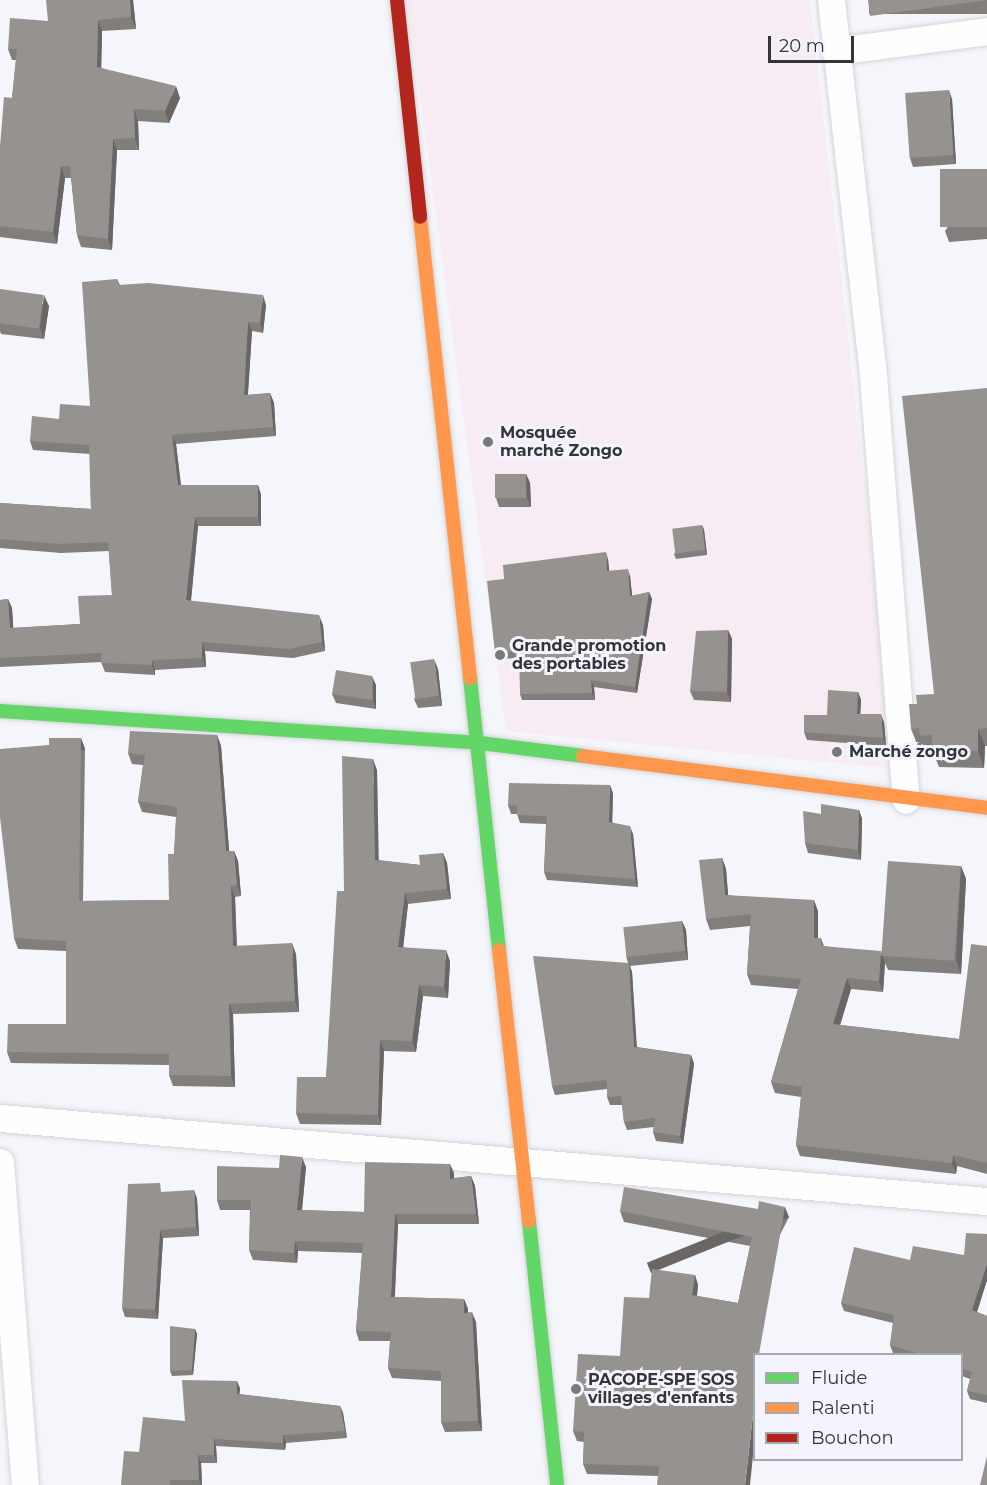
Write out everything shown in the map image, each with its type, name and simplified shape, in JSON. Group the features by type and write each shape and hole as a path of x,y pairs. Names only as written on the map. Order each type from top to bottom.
{"street":[{"path":"397,0 525,1159 557,1485"},
{"path":"831,0 873,375 906,800"},
{"path":"835,51 987,31"},
{"path":"0,711 480,743 906,800 987,808"},
{"path":"0,1118 525,1159 987,1201"},
{"path":"0,1162 25,1485"}],"shaded area":[{"path":"407,0 810,0 897,769 506,731"}],"building":[{"path":"46,0 130,0 131,17 98,20 97,67 176,86 165,111 134,109 135,138 113,139 108,239 77,235 70,166 61,166 53,232 0,226 0,147 4,97 12,98 17,49 8,49 10,18 48,21"},
{"path":"868,0 987,0 870,16"},
{"path":"949,90 954,155 910,158 905,93"},
{"path":"940,169 987,169 987,227 940,227"},
{"path":"117,279 118,285 149,283 263,295 260,323 248,322 244,395 270,393 273,427 172,435 178,485 258,485 258,517 195,517 186,600 319,615 322,642 289,649 202,642 202,658 152,660 152,665 101,663 102,653 0,658 0,600 8,599 10,628 80,624 78,596 112,595 108,542 58,544 0,539 0,503 91,509 89,445 30,441 32,416 59,419 60,404 90,406 82,282"},
{"path":"0,289 44,295 39,329 0,323"},
{"path":"987,388 987,728 978,729 978,751 932,750 932,735 920,736 919,728 911,729 909,704 917,704 916,695 934,694 902,396"},
{"path":"495,474 526,474 526,498 495,498"},
{"path":"702,525 705,550 675,553 672,529"},
{"path":"606,552 607,571 628,569 630,596 649,592 635,687 591,680 592,693 520,694 519,651 495,653 487,581 504,579 503,565"},
{"path":"728,630 727,692 690,691 696,631"},
{"path":"434,659 439,696 415,699 410,662"},
{"path":"336,670 372,676 373,700 332,694"},
{"path":"828,690 858,692 857,714 881,714 883,738 804,732 804,715 827,715"},
{"path":"130,731 217,735 226,851 234,851 237,885 231,886 233,946 292,943 295,1001 229,1004 231,1076 169,1075 169,1054 7,1052 8,1024 66,1024 66,941 14,938 0,817 0,749 49,745 49,738 81,738 79,901 169,900 168,854 174,854 177,807 138,801 145,755 128,753"},
{"path":"342,756 373,759 375,860 420,865 419,855 443,853 447,889 405,893 398,947 446,950 444,987 419,985 412,1041 380,1040 378,1115 296,1113 297,1077 326,1077 337,891 344,891"},
{"path":"509,783 610,785 609,822 630,826 635,879 544,872 547,816 517,815 517,806 508,805"},
{"path":"821,804 859,810 858,850 805,843 803,811 821,814"},
{"path":"722,858 725,895 814,900 814,938 821,938 821,946 881,951 879,981 847,978 833,1024 959,1039 971,944 987,946 986,1163 953,1155 952,1163 796,1145 802,1087 771,1082 801,979 747,974 751,914 706,919 699,860"},
{"path":"888,861 961,866 954,961 881,956"},
{"path":"682,921 685,951 626,957 623,927"},
{"path":"533,956 629,963 634,1047 691,1055 680,1136 653,1132 655,1118 624,1122 621,1096 607,1097 607,1080 552,1086"},
{"path":"280,1155 302,1157 297,1210 364,1212 365,1162 450,1164 450,1179 471,1176 476,1214 395,1214 391,1297 464,1299 464,1313 472,1312 478,1421 441,1422 441,1371 388,1368 391,1332 356,1331 363,1243 295,1241 294,1253 249,1250 251,1200 217,1200 217,1166 279,1168"},
{"path":"160,1183 161,1192 194,1190 196,1227 160,1230 155,1310 122,1308 128,1184"},
{"path":"624,1187 758,1209 759,1201 785,1207 759,1353 753,1353 753,1415 745,1485 657,1485 659,1466 583,1464 584,1432 573,1431 578,1354 620,1356 624,1297 649,1298 652,1269 695,1275 692,1295 738,1303 752,1237 620,1211"},
{"path":"966,1233 987,1234 987,1264 972,1310 987,1316 987,1395 967,1391 972,1372 963,1369 963,1353 916,1353 890,1345 894,1315 841,1303 854,1247 910,1260 913,1246 964,1255"},
{"path":"170,1326 195,1329 192,1370 170,1371"},
{"path":"182,1380 237,1381 237,1394 340,1406 345,1431 283,1435 283,1443 214,1439 214,1455 198,1455 199,1480 170,1480 170,1485 121,1485 124,1451 139,1452 143,1417 185,1421"},
{"path":"987,1456 987,1485 980,1485"}],"traffic: fast":[{"path":"470,678 499,950"},
{"path":"0,711 480,743 583,756"},
{"path":"529,1221 557,1485"}],"traffic: slow":[{"path":"420,217 470,678"},
{"path":"583,756 987,808"},
{"path":"499,950 529,1221"}],"traffic: jam":[{"path":"397,0 420,217"}],"place":[{"name":"Mosquée marché Zongo","path":"488,442"},
{"name":"Grande promotion des portables","path":"500,655"},
{"name":"Marché zongo","path":"837,752"},
{"name":"PACOPE-SPE SOS villages d'enfants","path":"576,1389"}]}
